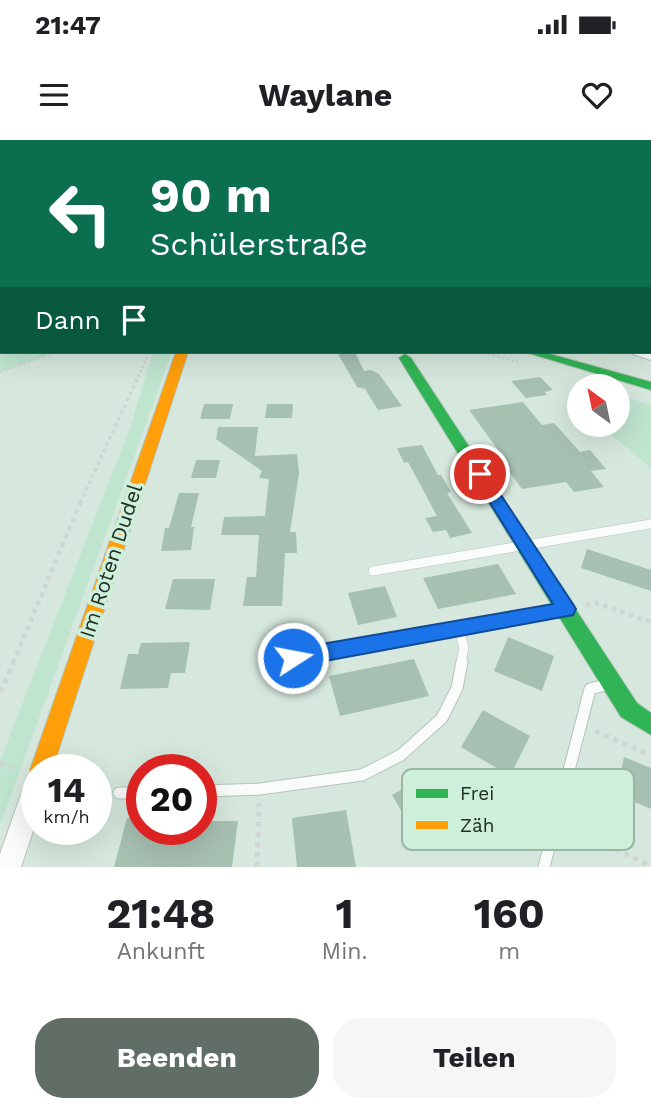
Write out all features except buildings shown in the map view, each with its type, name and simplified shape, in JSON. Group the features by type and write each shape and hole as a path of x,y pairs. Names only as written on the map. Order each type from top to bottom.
{"main road":[{"name":"Im Roten Dudel","path":"46,754 181,354"},
{"path":"538,354 651,386"},
{"path":"578,354 651,374"},
{"path":"405,358 629,710 651,725"}],"street":[{"path":"8,867 21,829"}],"lane":[{"path":"373,571 651,524"},
{"path":"293,658 566,609"},
{"path":"217,790 260,789 362,775 401,755 442,718 457,688 464,649 458,627"},
{"path":"570,769 590,689 611,683"},
{"path":"119,793 126,793"}],"path":[{"path":"0,372 50,354"},
{"path":"0,692 36,611 62,541 149,354"},
{"path":"566,609 596,603 651,622"},
{"path":"582,726 651,755"},
{"path":"257,867 260,789"},
{"path":"617,850 651,866"}],"green space":[{"path":"0,354 50,354 0,372"},
{"path":"152,354 171,354 26,754 21,754 21,767 0,825 0,761 130,428"},
{"path":"630,399 651,405 651,468 615,438 630,438"}],"traffic: fast":[{"path":"538,354 651,386"},
{"path":"405,358 629,710 651,725"}],"traffic: slow":[{"path":"46,754 181,354"}],"route":[{"path":"293,658 566,609 480,474"}]}
